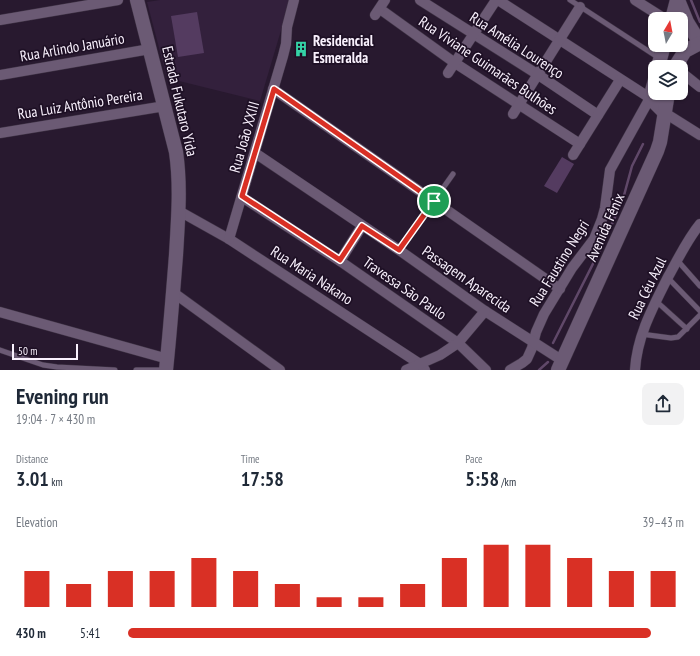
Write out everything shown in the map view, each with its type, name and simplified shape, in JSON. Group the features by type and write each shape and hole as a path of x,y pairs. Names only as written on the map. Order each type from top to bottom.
{"street":[{"path":"0,20 118,0"},
{"name":"Estrada Fukutaro Yida","path":"138,0 176,152 179,172 179,211 174,293 167,366"},
{"name":"Rua João XXIII","path":"286,44 287,28 294,0"},
{"name":"Rua João XXIII","path":"229,239 286,44 293,29 300,0"},
{"name":"Rua Amélia Lourenço","path":"420,0 537,74 598,115"},
{"path":"635,0 654,12"},
{"path":"674,12 678,0"},
{"path":"678,0 687,22 700,43 688,47"},
{"path":"448,74 474,34 500,1 648,97"},
{"name":"Rua Viviane Guimarães Bulhões","path":"380,6 455,63 580,144"},
{"path":"513,114 580,7"},
{"name":"Rua Arlindo Januário","path":"0,75 150,49"},
{"path":"688,78 700,87"},
{"path":"573,155 620,80"},
{"path":"274,89 560,289"},
{"name":"Rua Faustino Negri","path":"510,370 526,359 532,348 539,323 572,268 594,239 605,208 610,170 649,100"},
{"path":"652,100 665,114 700,134"},
{"name":"Avenida Fênix","path":"560,365 658,151 667,100"},
{"name":"Rua Luiz Antônio Pereira","path":"0,133 165,106"},
{"name":"Passagem Aparecida","path":"255,153 399,250 485,311 533,342 560,365"},
{"name":"Travessa São Paulo","path":"242,196 340,260 458,343 486,370"},
{"name":"Rua Maria Nakano","path":"179,211 229,239 422,367"},
{"name":"Rua Céu Azul","path":"635,370 641,334 677,260 700,224"},
{"path":"340,260 362,226"},
{"path":"174,293 280,370"},
{"path":"406,370 422,367 458,343 485,311"},
{"path":"0,312 167,366"}],"lane":[{"path":"570,0 655,60"},
{"path":"399,250 453,174"},
{"path":"677,260 700,286"},
{"path":"668,278 700,311"},
{"path":"656,301 687,329"},
{"path":"641,334 671,338 678,337 700,315"},
{"path":"0,350 43,365 115,370"},
{"path":"136,370 167,366"}],"shaded area":[{"path":"160,0 290,0 260,101 167,78 147,2"},
{"path":"197,12 204,53 178,57 171,16"},
{"path":"562,157 574,164 557,193 544,186"}],"waterway":[{"path":"691,0 700,22"},
{"path":"553,343 604,242 623,199 632,166 643,144"},
{"path":"539,370 548,362"}],"place":[{"name":"Residencial Esmeralda","path":"301,49"}],"route":[{"path":"274,89 434,201 399,250 362,226 340,260 242,196 274,89"}]}
